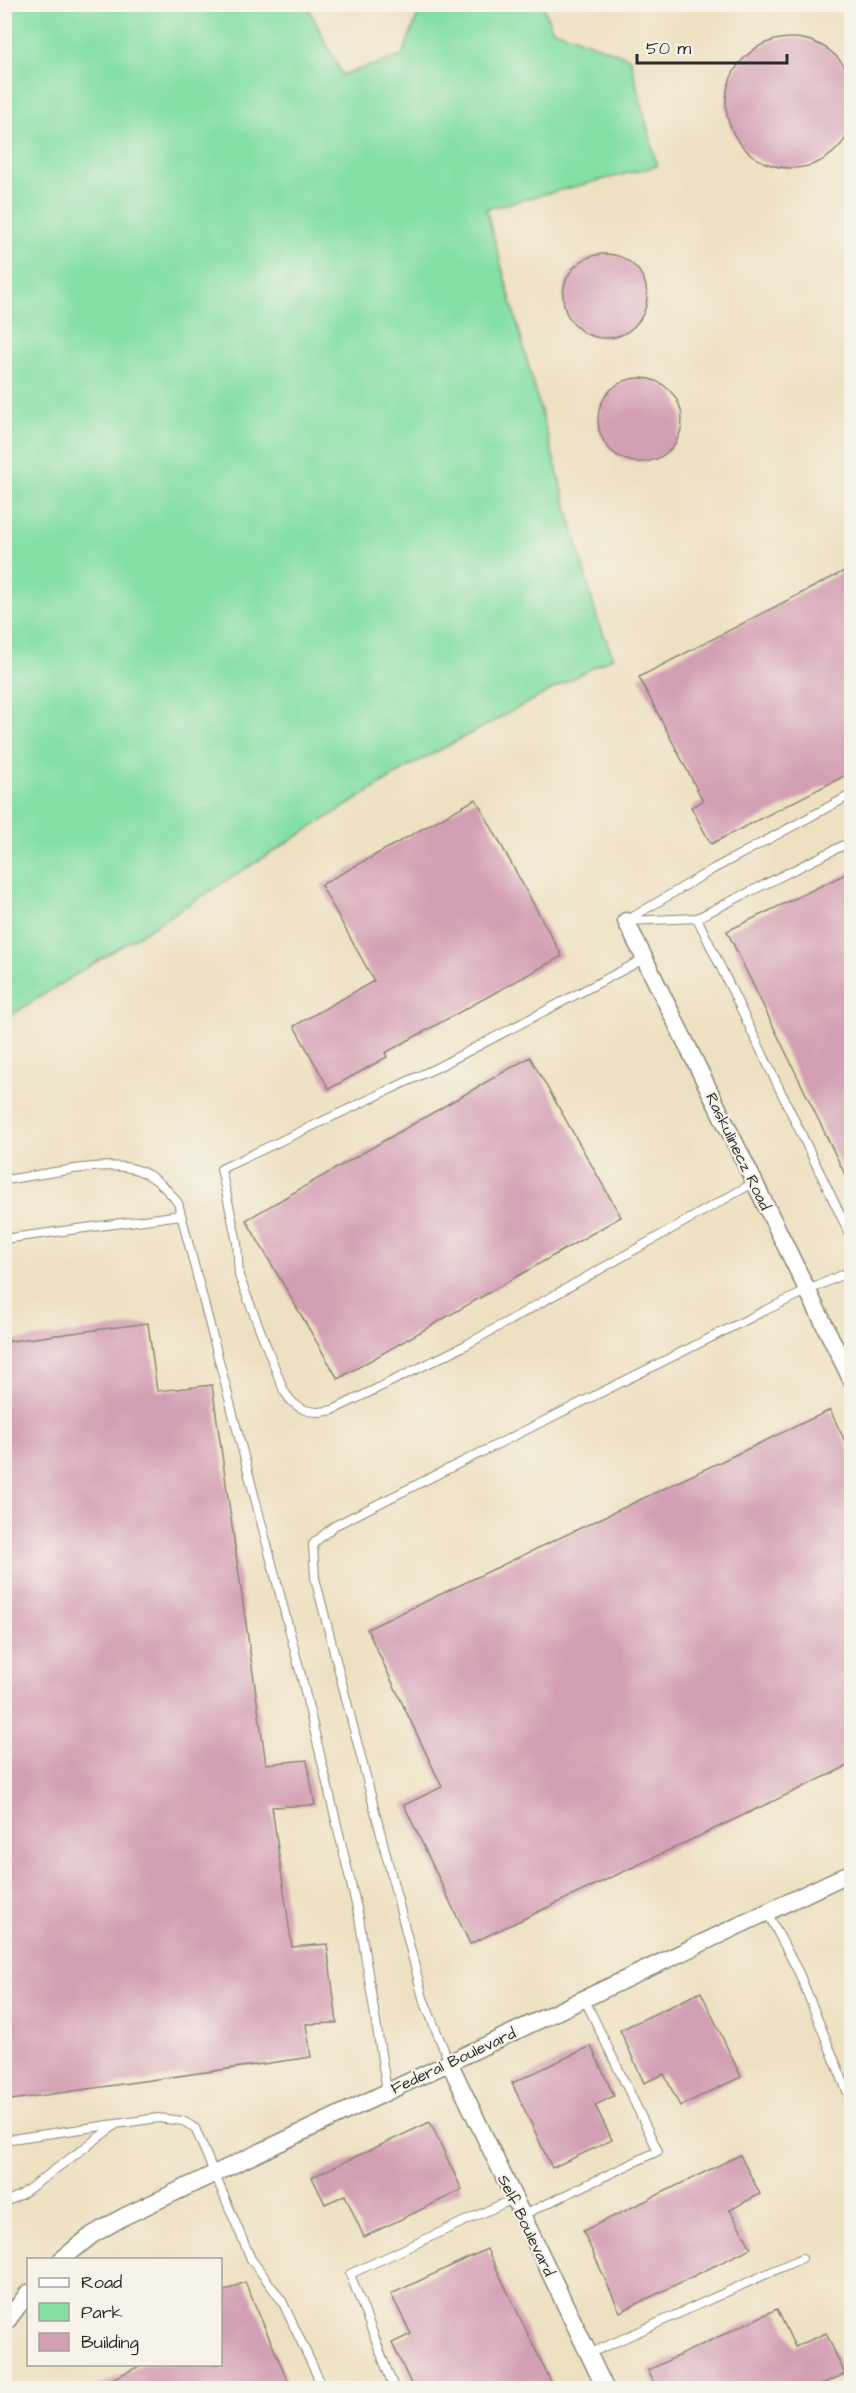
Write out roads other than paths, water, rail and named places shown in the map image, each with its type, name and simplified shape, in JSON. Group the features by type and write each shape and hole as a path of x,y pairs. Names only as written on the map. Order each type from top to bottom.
{"street":[{"name":"Raskulinecz Road","path":"626,921 852,1381"},
{"name":"Federal Boulevard","path":"62,2258 92,2235 125,2216 852,1872"},
{"name":"Self Boulevard","path":"449,2062 605,2388"},
{"path":"4,2325 27,2294"}],"lane":[{"path":"626,921 712,869 847,796"},
{"path":"626,921 697,918 852,841"},
{"path":"697,918 852,1239"},
{"path":"644,959 438,1067 221,1169 237,1242 239,1276 284,1391 291,1402 311,1413 333,1410 464,1346 755,1182"},
{"path":"4,1180 110,1166 131,1168 150,1175 166,1188 178,1203 301,1675 359,1917 387,2091"},
{"path":"4,1239 181,1215"},
{"path":"449,2062 423,1998 315,1578 313,1544 334,1526 764,1311 852,1270"},
{"path":"767,1912 799,1973 852,2103"},
{"path":"523,2215 658,2151 584,1998"},
{"path":"4,2140 158,2118 183,2121 195,2128 216,2172 251,2259 282,2301 323,2388"},
{"path":"4,2202 22,2194 117,2124"},
{"path":"394,2388 350,2274 515,2199"},
{"path":"589,2354 802,2258"}]}
